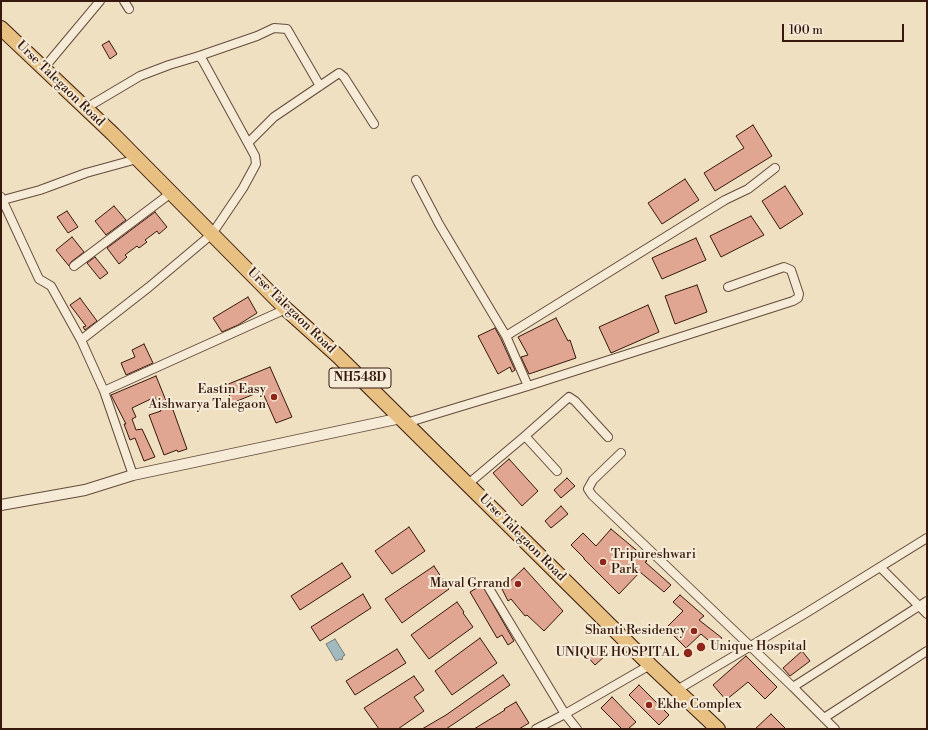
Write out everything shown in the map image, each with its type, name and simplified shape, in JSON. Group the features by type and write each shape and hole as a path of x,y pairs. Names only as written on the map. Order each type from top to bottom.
{"highway":[{"name":"Urse Talegaon Road","path":"1,28 86,108 286,309 335,353 650,665 718,729"}],"street":[{"path":"44,68 100,1"},
{"path":"124,1 129,9"},
{"path":"86,108 140,76 274,28 287,29 320,86"},
{"path":"82,340 149,287 212,234 243,188 256,164 255,156 199,56"},
{"path":"248,143 274,117 339,73 344,77 374,124"},
{"path":"133,475 104,391 82,340 51,286 39,279 2,201 40,190 86,173 137,159"},
{"path":"506,336 725,200 748,188 775,168"},
{"path":"416,180 439,224 506,336 528,386"},
{"path":"74,266 171,193"},
{"path":"1,505 85,490 133,475 404,421 528,386 793,301 798,298 799,294 791,270 784,267 728,287"},
{"path":"104,391 286,309"},
{"path":"468,484 569,397 575,401 608,437"},
{"path":"525,436 557,471"},
{"path":"621,453 593,480 588,490 835,729"},
{"path":"677,690 806,614 927,538"},
{"path":"880,567 927,614"},
{"path":"486,585 566,714 577,729"},
{"path":"793,687 927,601"},
{"path":"824,718 927,651"},
{"path":"536,729 566,714 650,665"}],"water":[{"path":"335,639 345,655 343,656 342,660 340,659 336,661 326,644"}],"building":[{"path":"109,41 117,54 110,59 102,45"},
{"path":"753,125 772,156 715,191 704,173 744,148 736,136"},
{"path":"685,179 699,200 662,224 648,203"},
{"path":"785,186 803,214 780,229 762,201"},
{"path":"114,206 126,220 106,235 95,221"},
{"path":"67,211 78,227 68,233 57,217"},
{"path":"155,212 167,227 159,234 157,231 145,240 147,242 139,248 137,246 125,255 127,257 119,264 107,248"},
{"path":"751,216 764,235 721,257 710,236"},
{"path":"72,237 84,252 71,262 69,266 56,250"},
{"path":"696,238 706,260 662,279 652,258"},
{"path":"95,257 108,273 100,279 87,263"},
{"path":"697,285 707,312 675,324 665,296"},
{"path":"248,297 257,313 238,325 222,332 213,318"},
{"path":"80,298 97,321 85,330 83,327 86,326 70,305"},
{"path":"648,305 659,332 611,353 599,327"},
{"path":"556,318 568,341 570,340 576,358 529,374 521,357 528,355 518,337"},
{"path":"495,328 515,370 512,372 510,367 498,374 478,336"},
{"path":"144,344 153,363 126,375 121,363 135,357 132,350"},
{"name":"Eastin Easy Aishwarya Talegaon","path":"270,367 292,417 276,423 262,391 232,403 226,385"},
{"path":"156,376 169,408 172,407 187,449 178,452 177,450 164,455 149,415 161,411 155,397 132,408 136,417 132,419 136,430 142,429 155,457 144,461 135,438 130,440 124,424 126,424 111,395"},
{"path":"509,459 538,491 522,506 493,473"},
{"path":"567,478 575,486 561,498 554,490"},
{"path":"561,506 568,514 551,528 545,521"},
{"path":"409,527 425,551 392,574 375,551"},
{"path":"611,529 641,554 647,561 645,562 671,585 664,592 640,572 619,594 571,545 583,533 596,546"},
{"path":"342,563 351,577 300,610 291,596"},
{"path":"434,566 449,589 402,623 385,599"},
{"path":"524,568 563,611 544,631 527,615 525,616 511,599 508,601 502,589"},
{"path":"482,585 514,641 508,645 502,635 497,638 470,592"},
{"path":"363,594 371,608 320,641 311,627"},
{"path":"680,595 704,616 699,620 722,638 714,645 701,634 686,648 666,628 683,611 673,602"},
{"path":"457,602 473,627 429,659 411,635"},
{"path":"480,638 497,663 452,695 435,671"},
{"path":"595,645 605,656 595,665 585,654"},
{"path":"397,649 406,663 355,695 346,681"},
{"path":"802,651 810,661 790,676 783,668"},
{"path":"746,656 777,687 765,699 748,682 726,700 713,685"},
{"path":"503,675 510,685 446,729 422,729 446,715"},
{"path":"414,676 424,690 414,697 424,711 398,729 379,729 364,708"},
{"name":"Ekhe Complex","path":"639,685 669,715 659,725 629,695"},
{"path":"612,697 636,722 628,729 622,729 601,708"},
{"path":"516,702 529,723 519,729 474,729 505,710 504,709"},
{"path":"771,714 786,729 755,729"}],"place":[{"name":"Eastin Easy Aishwarya Talegaon","path":"274,397"},
{"name":"Tripureshwari Park","path":"603,562"},
{"name":"Maval Grrand","path":"518,584"},
{"name":"Shanti Residency","path":"694,631"},
{"name":"Unique Hospital","path":"701,647"},
{"name":"UNIQUE HOSPITAL","path":"688,653"},
{"name":"Ekhe Complex","path":"649,705"}]}
